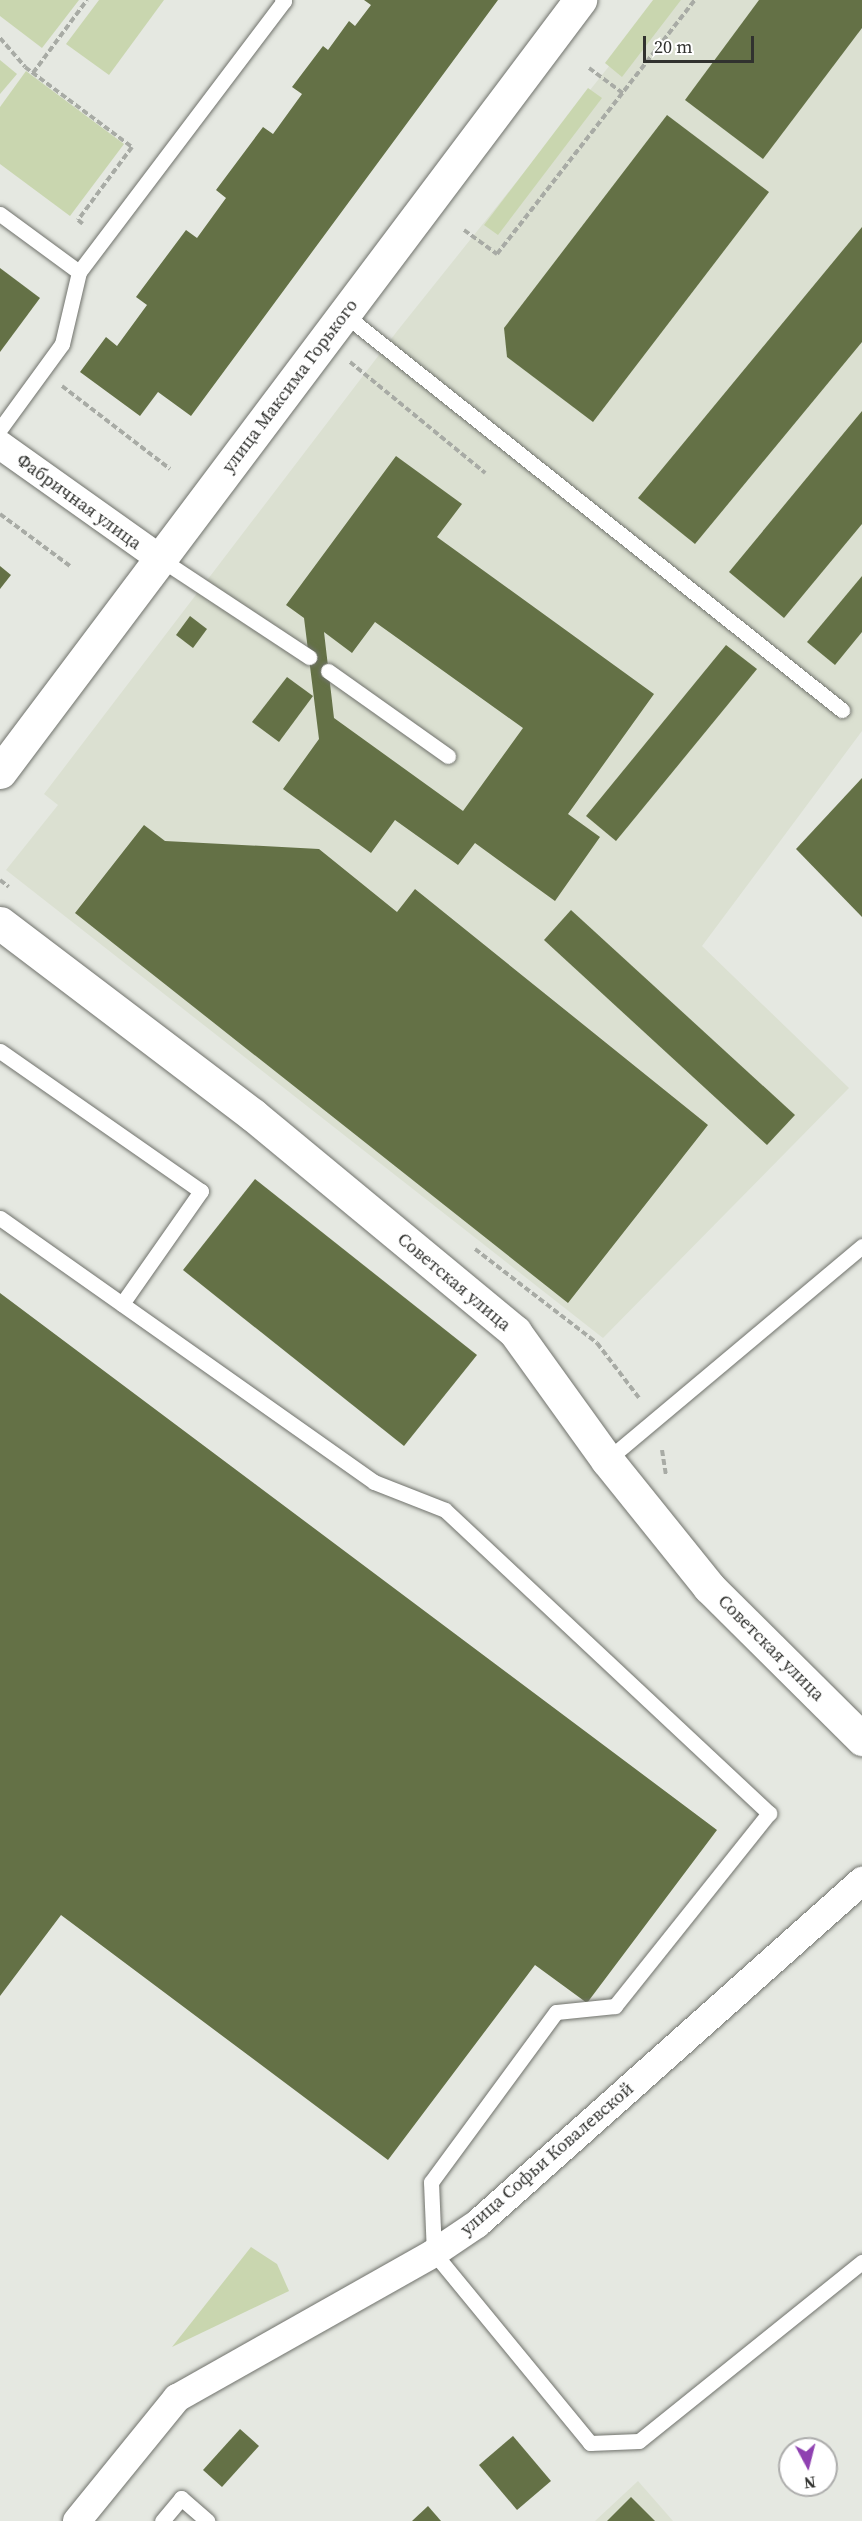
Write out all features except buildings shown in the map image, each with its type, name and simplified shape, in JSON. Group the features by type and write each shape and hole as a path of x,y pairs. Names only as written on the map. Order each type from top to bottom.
{"street":[{"name":"улица Максима Горького","path":"0,772 580,0"},
{"name":"Фабричная улица","path":"0,445 159,558"},
{"name":"Советская улица","path":"0,923 253,1115 515,1332 607,1460 710,1587 862,1739"},
{"name":"улица Софьи Ковалевской","path":"76,2521 177,2398 434,2253 477,2224 862,1881"}],"lane":[{"path":"0,429 62,344 80,272 284,2 282,0"},
{"path":"0,214 80,272"},
{"path":"345,315 842,710"},
{"path":"159,558 309,657"},
{"path":"328,671 448,756"},
{"path":"0,1051 201,1191 122,1304"},
{"path":"0,1218 374,1482 445,1510 769,1813 615,2006 556,2012 431,2182 434,2253 590,2443 639,2441 862,2262"},
{"path":"607,1460 862,1246"},
{"path":"162,2521 181,2498 207,2521"}],"path":[{"path":"33,73 87,0"},
{"path":"464,230 497,254 624,94 694,0"},
{"path":"589,68 624,94"},
{"path":"350,362 485,473"},
{"path":"0,514 70,566"}],"shaded area":[{"path":"662,0 862,0 862,731 702,946 849,1088 603,1338 6,870 58,805 44,794 398,330"},
{"path":"638,2481 673,2521 595,2521"}],"green space":[{"path":"0,0 79,0 42,48 0,16"},
{"path":"99,0 164,0 109,75 66,44"},
{"path":"653,0 681,0 622,77 605,63"},
{"path":"0,60 17,74 0,94"},
{"path":"26,71 124,144 70,216 0,164 0,107"},
{"path":"588,88 602,98 498,235 484,225"},
{"path":"251,2247 277,2264 289,2291 172,2347"}]}
